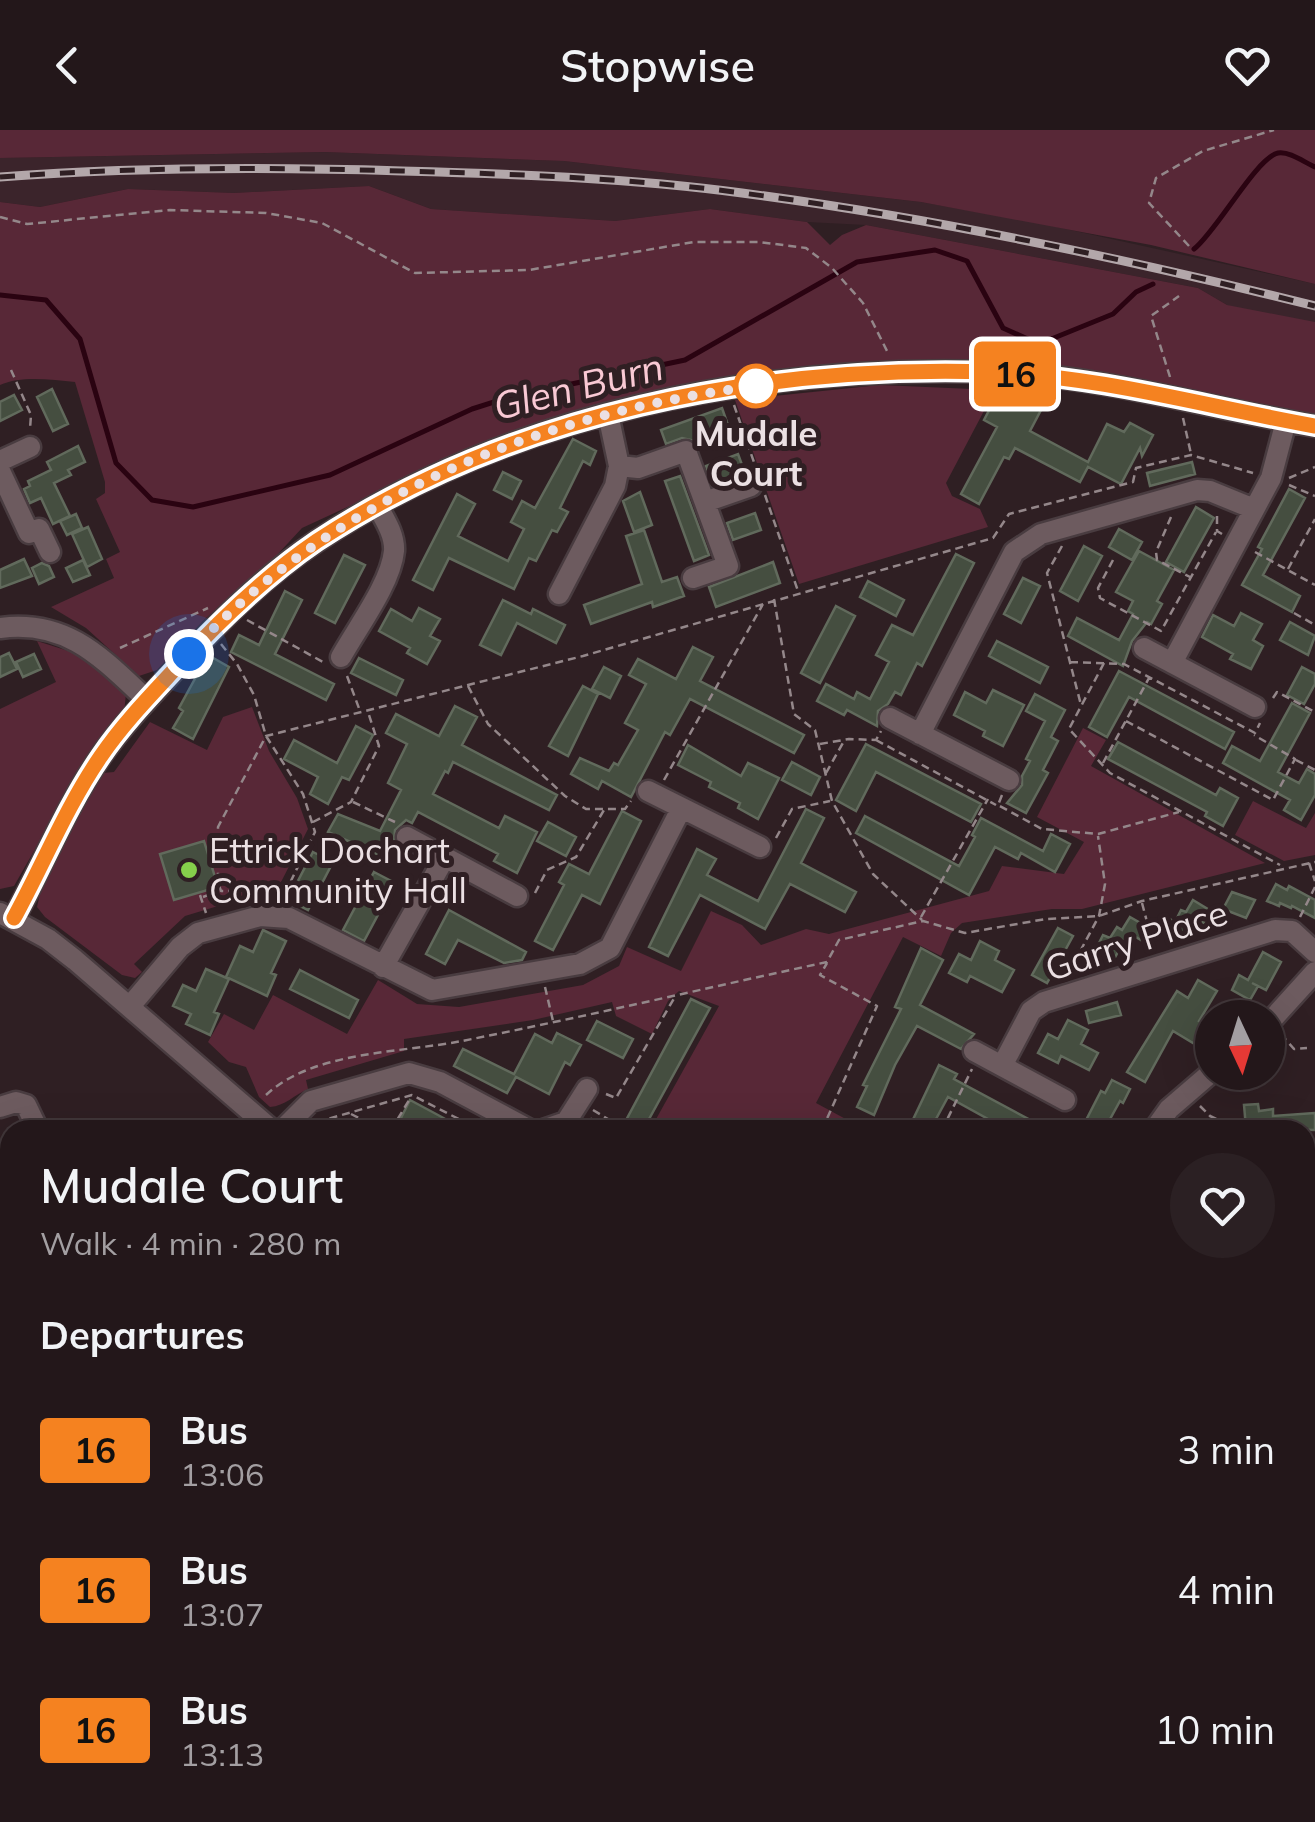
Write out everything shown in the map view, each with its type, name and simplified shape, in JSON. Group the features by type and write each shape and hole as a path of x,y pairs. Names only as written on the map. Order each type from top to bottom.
{"street":[{"path":"261,1120 131,1005 48,939 7,916 100,757 146,700 230,611 318,540 431,477 508,446 669,399 820,378 992,372 1096,384 1315,426"},
{"path":"559,594 614,486 620,466 608,414"},
{"path":"1172,663 1271,478 1286,421"},
{"path":"0,461 30,447"},
{"path":"620,466 638,468 686,451 728,566 693,578"},
{"path":"0,471 29,534 40,529 50,552"},
{"path":"705,502 751,486"},
{"path":"920,734 1014,552 1042,534 1196,490 1210,491 1254,509"},
{"path":"337,665 387,576 394,552 392,536 378,506"},
{"path":"0,628 36,628 79,641 146,700"},
{"path":"1144,648 1255,707"},
{"path":"890,718 1010,780"},
{"path":"652,793 760,848"},
{"path":"131,1005 180,947 198,933 260,916 289,918 432,990 580,964 610,948 681,809"},
{"path":"407,837 517,896"},
{"path":"383,966 445,857"},
{"name":"Garry Place","path":"1002,1066 1031,1011 1065,994 1275,930 1292,931"},
{"path":"1292,931 1315,952"},
{"path":"1285,1005 1315,972"},
{"path":"977,1052 1064,1100"},
{"path":"291,1120 311,1101 409,1073 440,1082 511,1120"},
{"path":"1159,1120 1195,1087"},
{"path":"568,1120 587,1101"},
{"path":"0,1108 16,1102 26,1105 33,1120"}],"path":[{"path":"1188,246 1149,203 1156,178 1203,151 1274,130"},
{"path":"0,217 27,224 170,210 266,213 322,223 415,273 529,270 694,242 759,242 806,248 832,268 863,303 899,374"},
{"path":"1179,296 1150,316 1191,455"},
{"path":"11,370 31,415 30,447"},
{"path":"1280,482 1315,467"},
{"path":"1288,569 1315,519"},
{"path":"1075,524 1048,573 1081,707"},
{"path":"1113,560 1098,588 1100,598 1161,631 1216,531"},
{"path":"221,891 218,827 266,736 582,656 994,538"},
{"path":"774,598 794,714 815,730 832,801 873,874 922,920 966,934 1046,920 1099,916 1142,901 1312,862 1315,881"},
{"path":"467,685 488,724 564,796 586,809 625,808 641,786 652,793 764,602"},
{"path":"100,657 216,605 337,665 347,676 361,712"},
{"path":"1294,613 1315,624"},
{"path":"201,897 221,891 254,891 281,900 315,832 303,794 266,736 254,695 238,664 210,631"},
{"path":"1104,663 1069,729 1110,773 1284,867"},
{"path":"1102,765 1149,677"},
{"path":"312,823 352,802 380,746 367,710"},
{"path":"876,740 890,718"},
{"path":"1126,721 1273,800 1295,759"},
{"path":"1255,733 1253,736 1314,768"},
{"path":"825,774 845,740"},
{"path":"818,744 876,740 1042,829 1098,834 1181,811"},
{"path":"998,806 1010,780"},
{"path":"826,1120 877,1006 820,975 840,940 922,920 988,799"},
{"path":"760,848 769,851 792,809 832,801"},
{"path":"352,802 411,830 407,837"},
{"path":"517,896 529,902 547,870 576,856 604,809"},
{"path":"1065,994 1062,985 1099,916 1105,884 1098,834"},
{"path":"1292,931 1315,887"},
{"path":"1142,901 1159,965"},
{"path":"266,1094 282,1080 357,1056 459,1042 828,962"},
{"path":"541,971 552,1021"},
{"path":"587,1101 606,1093 616,1098 676,995"},
{"path":"1285,1040 1294,1049 1307,1048"},
{"path":"946,1120 977,1052"},
{"path":"1187,1094 1219,1120"},
{"path":"397,1120 412,1095"},
{"path":"326,1120 412,1095 461,1120"},
{"path":"586,1120 587,1101"},
{"path":"587,1101 613,1120"},
{"path":"299,1112 311,1120"},
{"path":"350,1113 364,1120"}],"shaded area":[{"path":"0,130 1315,130 1315,284 1151,245 921,202 564,161 325,152 0,158"},
{"path":"325,152 564,161 921,202 1039,223 1315,284 1315,342 1227,305 1198,288 866,225 807,222 710,209 615,221 431,209 369,186 234,193 128,189 40,207 0,202 0,158"},
{"path":"369,186 431,209 615,221 710,209 807,222 830,245 866,225 1198,288 1227,305 1315,322 1315,415 1076,373 817,370 473,449 302,528 157,670 139,676 86,628 51,607 114,578 106,559 120,552 96,499 105,493 105,482 75,382 27,379 0,385 0,202 40,207 128,189 234,193"},
{"path":"880,385 995,390 946,483 952,496 980,509 988,527 799,584 735,400"},
{"path":"37,641 84,656 126,693 124,714 71,786 14,886 0,889 0,709 56,682"},
{"path":"252,707 308,829 278,888 185,916 134,964 142,972 135,978 122,975 45,917 37,907 43,880 103,773 114,772 150,722 207,750 223,717"},
{"path":"1083,728 1106,740 1091,766 1265,863 1082,909 1052,909 962,923 951,933 941,956 903,937 816,1103 847,1120 656,1120 719,1006 679,991 668,1001 652,1034 616,1016 612,1002 533,1020 404,1039 404,1051 306,1080 308,1089 270,1107 259,1097 246,1067 229,1062 208,1042 224,1014 254,1030 273,995 347,1034 378,980 417,1004 459,1007 583,985 619,966 627,947 681,971 711,911 742,925 761,945 806,929 829,934 989,891 1002,866 1064,874 1084,842 1037,817"},
{"path":"1253,801 1306,828 1315,813 1315,855 1284,861 1235,835"}],"building":[{"path":"52,389 68,424 53,431 37,397"},
{"path":"14,395 22,410 0,421 0,402"},
{"path":"1017,398 1041,410 1030,431 1088,462 1107,424 1124,432 1130,423 1153,435 1142,456 1140,448 1121,484 1088,467 1080,482 1015,448 1009,459 1004,457 979,504 961,494 997,427 984,420 995,399 1012,408"},
{"path":"722,408 729,428 695,441 682,438 666,444 661,430"},
{"path":"573,439 596,451 590,465 583,461 560,508 568,512 557,532 552,530 536,561 529,558 514,589 449,558 433,590 413,580 457,494 475,504 458,536 508,561 524,529 511,522 522,501 535,508"},
{"path":"78,446 85,462 54,483 70,516 53,524 41,498 30,503 24,489 30,486 28,481 51,470 47,462"},
{"path":"738,454 745,473 713,485 706,466"},
{"path":"1192,462 1195,474 1150,486 1147,473"},
{"path":"503,472 521,481 512,499 494,490"},
{"path":"680,476 709,555 694,561 665,481"},
{"path":"1289,489 1305,498 1263,575 1300,596 1292,612 1242,585"},
{"path":"640,492 652,525 634,532 623,501"},
{"path":"1196,507 1214,518 1184,572 1166,562"},
{"path":"755,513 761,530 733,540 727,523"},
{"path":"76,514 82,528 67,535 60,521"},
{"path":"88,527 102,559 87,567 72,534"},
{"path":"1119,529 1142,542 1132,560 1109,547"},
{"path":"644,530 662,582 677,577 684,596 653,607 652,602 591,624 584,605 642,584 626,536"},
{"path":"1084,546 1102,556 1078,601 1060,591"},
{"path":"1139,551 1174,570 1157,601 1162,604 1151,624 1147,622 1132,641 1123,666 1068,636 1077,618 1119,640 1133,614 1128,611 1133,601 1116,592"},
{"path":"956,554 974,563 922,666 917,663 901,695 895,692 878,711 877,726 847,710 844,715 817,701 826,684 854,699 857,692 870,699 889,662 876,655 892,625 913,635"},
{"path":"344,555 365,565 335,623 315,613"},
{"path":"24,559 32,576 0,588 0,570"},
{"path":"83,560 90,575 73,582 66,568"},
{"path":"773,562 780,583 716,607 709,587"},
{"path":"42,563 49,566 54,577 39,584 32,568"},
{"path":"1023,578 1040,586 1021,623 1004,614"},
{"path":"868,581 904,600 896,616 860,597"},
{"path":"285,591 302,600 275,654 334,684 326,700 231,652 239,635 259,645"},
{"path":"503,600 565,625 556,643 517,623 501,655 480,645"},
{"path":"836,606 855,616 820,683 801,673"},
{"path":"419,608 440,619 430,636 440,641 427,664 407,653 410,648 379,631 391,609 412,621"},
{"path":"1241,613 1262,624 1253,640 1263,646 1251,669 1230,659 1233,654 1202,637 1213,615 1234,626"},
{"path":"1290,622 1315,636 1308,655 1280,640"},
{"path":"997,641 1048,667 1040,683 989,656"},
{"path":"693,647 713,657 700,681 804,735 794,753 690,699 670,735 665,732 631,797 602,781 598,789 571,774 580,758 609,771 614,763 618,765 638,730 625,723 646,684 629,675 638,659 676,679"},
{"path":"9,653 17,669 0,677 0,657"},
{"path":"34,654 41,669 23,677 16,662"},
{"path":"208,655 229,667 193,739 173,728 183,711 179,708"},
{"path":"359,658 403,680 396,695 351,673"},
{"path":"604,667 621,676 610,698 592,689"},
{"path":"1302,667 1315,674 1315,684 1304,704 1287,695"},
{"path":"1119,671 1234,732 1225,749 1129,697 1107,737 1089,727"},
{"path":"583,686 598,694 568,756 549,746"},
{"path":"993,690 1024,705 1003,746 983,736 985,731 954,715 965,692 986,703"},
{"path":"1035,694 1065,710 1051,737 1058,741 1043,770 1048,773 1026,813 1007,803 1022,785 1030,761 1026,759 1045,721 1026,711"},
{"path":"1292,703 1310,713 1278,772 1299,783 1307,769 1315,774 1315,795 1301,820 1284,810 1290,800 1223,763 1232,746 1260,761"},
{"path":"455,706 477,717 462,745 557,795 549,810 453,762 433,794 499,828 505,816 537,832 517,873 494,861 498,854 418,812 412,823 406,820 395,830 386,858 328,832 338,814 380,831 401,790 388,783 407,744 386,733 396,714 439,736"},
{"path":"356,726 373,735 349,780 342,777 328,804 310,794 318,777 284,759 294,740 337,763"},
{"path":"1118,742 1216,795 1220,788 1238,798 1223,826 1205,816 1207,812 1108,759"},
{"path":"866,744 981,804 971,822 876,772 856,811 836,800"},
{"path":"688,745 741,776 748,763 779,778 758,819 738,808 740,803 709,787 711,782 678,765"},
{"path":"792,762 820,777 811,795 782,780"},
{"path":"806,809 824,818 801,863 856,892 845,912 790,884 765,929 700,895 668,956 649,947 697,849 716,859 707,875 758,901"},
{"path":"622,811 641,821 600,904 582,895 553,950 535,941 564,885 559,882 569,864 589,874"},
{"path":"865,816 959,866 981,818 1043,851 1051,834 1070,844 1055,872 1021,853 1018,859 995,847 969,895 856,833"},
{"path":"548,822 576,837 566,856 537,841"},
{"name":"Ettrick Dochart Community Hall","path":"204,841 218,887 174,900 160,854"},
{"path":"313,852 333,862 308,910 288,900"},
{"path":"374,872 395,883 364,941 343,930"},
{"path":"1276,884 1287,890 1289,886 1315,900 1315,918 1292,906 1267,901"},
{"path":"1232,892 1255,900 1246,918 1223,909"},
{"path":"1193,900 1211,911 1204,923 1199,920 1181,940 1162,930 1168,918 1175,922"},
{"path":"449,910 526,952 522,960 504,963 458,940 445,964 426,954"},
{"path":"1130,917 1149,928 1141,940 1134,936 1127,948 1122,945 1114,959 1096,949 1103,935 1110,938 1117,927 1122,930"},
{"path":"1058,928 1073,936 1047,983 1032,975"},
{"path":"263,930 286,941 271,973 276,975 267,996 226,977 240,946 253,952"},
{"path":"980,941 999,951 995,960 1014,970 1002,992 970,976 967,982 949,973 959,954 971,960"},
{"path":"921,948 943,960 920,1005 974,1034 961,1049 917,1026 874,1115 857,1107 867,1086 863,1085 901,1009 895,1007"},
{"path":"1263,952 1281,962 1266,990 1258,986 1250,1000 1232,990 1239,975 1248,980"},
{"path":"206,969 229,979 214,1012 219,1014 210,1035 186,1024 191,1014 173,1006 183,985 196,991"},
{"path":"300,970 358,1000 349,1018 290,989"},
{"path":"1198,980 1217,991 1212,1000 1195,1000 1195,1044 1173,1031 1145,1082 1127,1072 1177,991 1188,998"},
{"path":"691,999 710,1008 648,1120 626,1120"},
{"path":"1117,1002 1121,1015 1089,1023 1086,1011"},
{"path":"1068,1020 1088,1030 1081,1044 1098,1053 1089,1070 1061,1056 1058,1063 1038,1053 1048,1034 1058,1039"},
{"path":"597,1021 633,1039 623,1058 587,1040"},
{"path":"557,1033 581,1045 570,1065 565,1062 549,1094 516,1077 507,1093 454,1066 463,1049 514,1074 535,1034 552,1043"},
{"path":"939,1065 957,1074 954,1079 1030,1120 990,1120 948,1097 935,1120 913,1120"},
{"path":"1112,1080 1130,1089 1110,1120 1086,1120 1101,1091 1105,1093"},
{"path":"410,1100 447,1120 405,1120 401,1118"},
{"path":"1258,1104 1259,1111 1273,1109 1273,1116 1315,1113 1315,1120 1245,1120 1244,1105"}],"waterway":[{"name":"Glen Burn","path":"1194,249 1269,158 1287,154 1315,167"},
{"name":"Glen Burn","path":"0,295 46,300 80,339 116,463 152,500 193,507 330,475 472,409 510,397 685,360 857,262 935,250 967,261 1003,328 1039,344 1113,314 1136,292 1153,284"}],"railway":[{"path":"0,177 302,169 530,175 658,184 814,203 959,227 1315,306"}],"bus line":[{"name":"16","path":"14,918 54,836 100,757 146,700 230,611 318,540 431,477 508,446 669,399 820,378 899,374 992,372 1096,384 1315,426"}],"place":[{"name":"Mudale Court","path":"756,386"},
{"name":"Ettrick Dochart Community Hall","path":"189,870"}],"route":[{"path":"189,654 230,611 318,540 431,477 508,446 608,414 669,399 756,386"}]}
